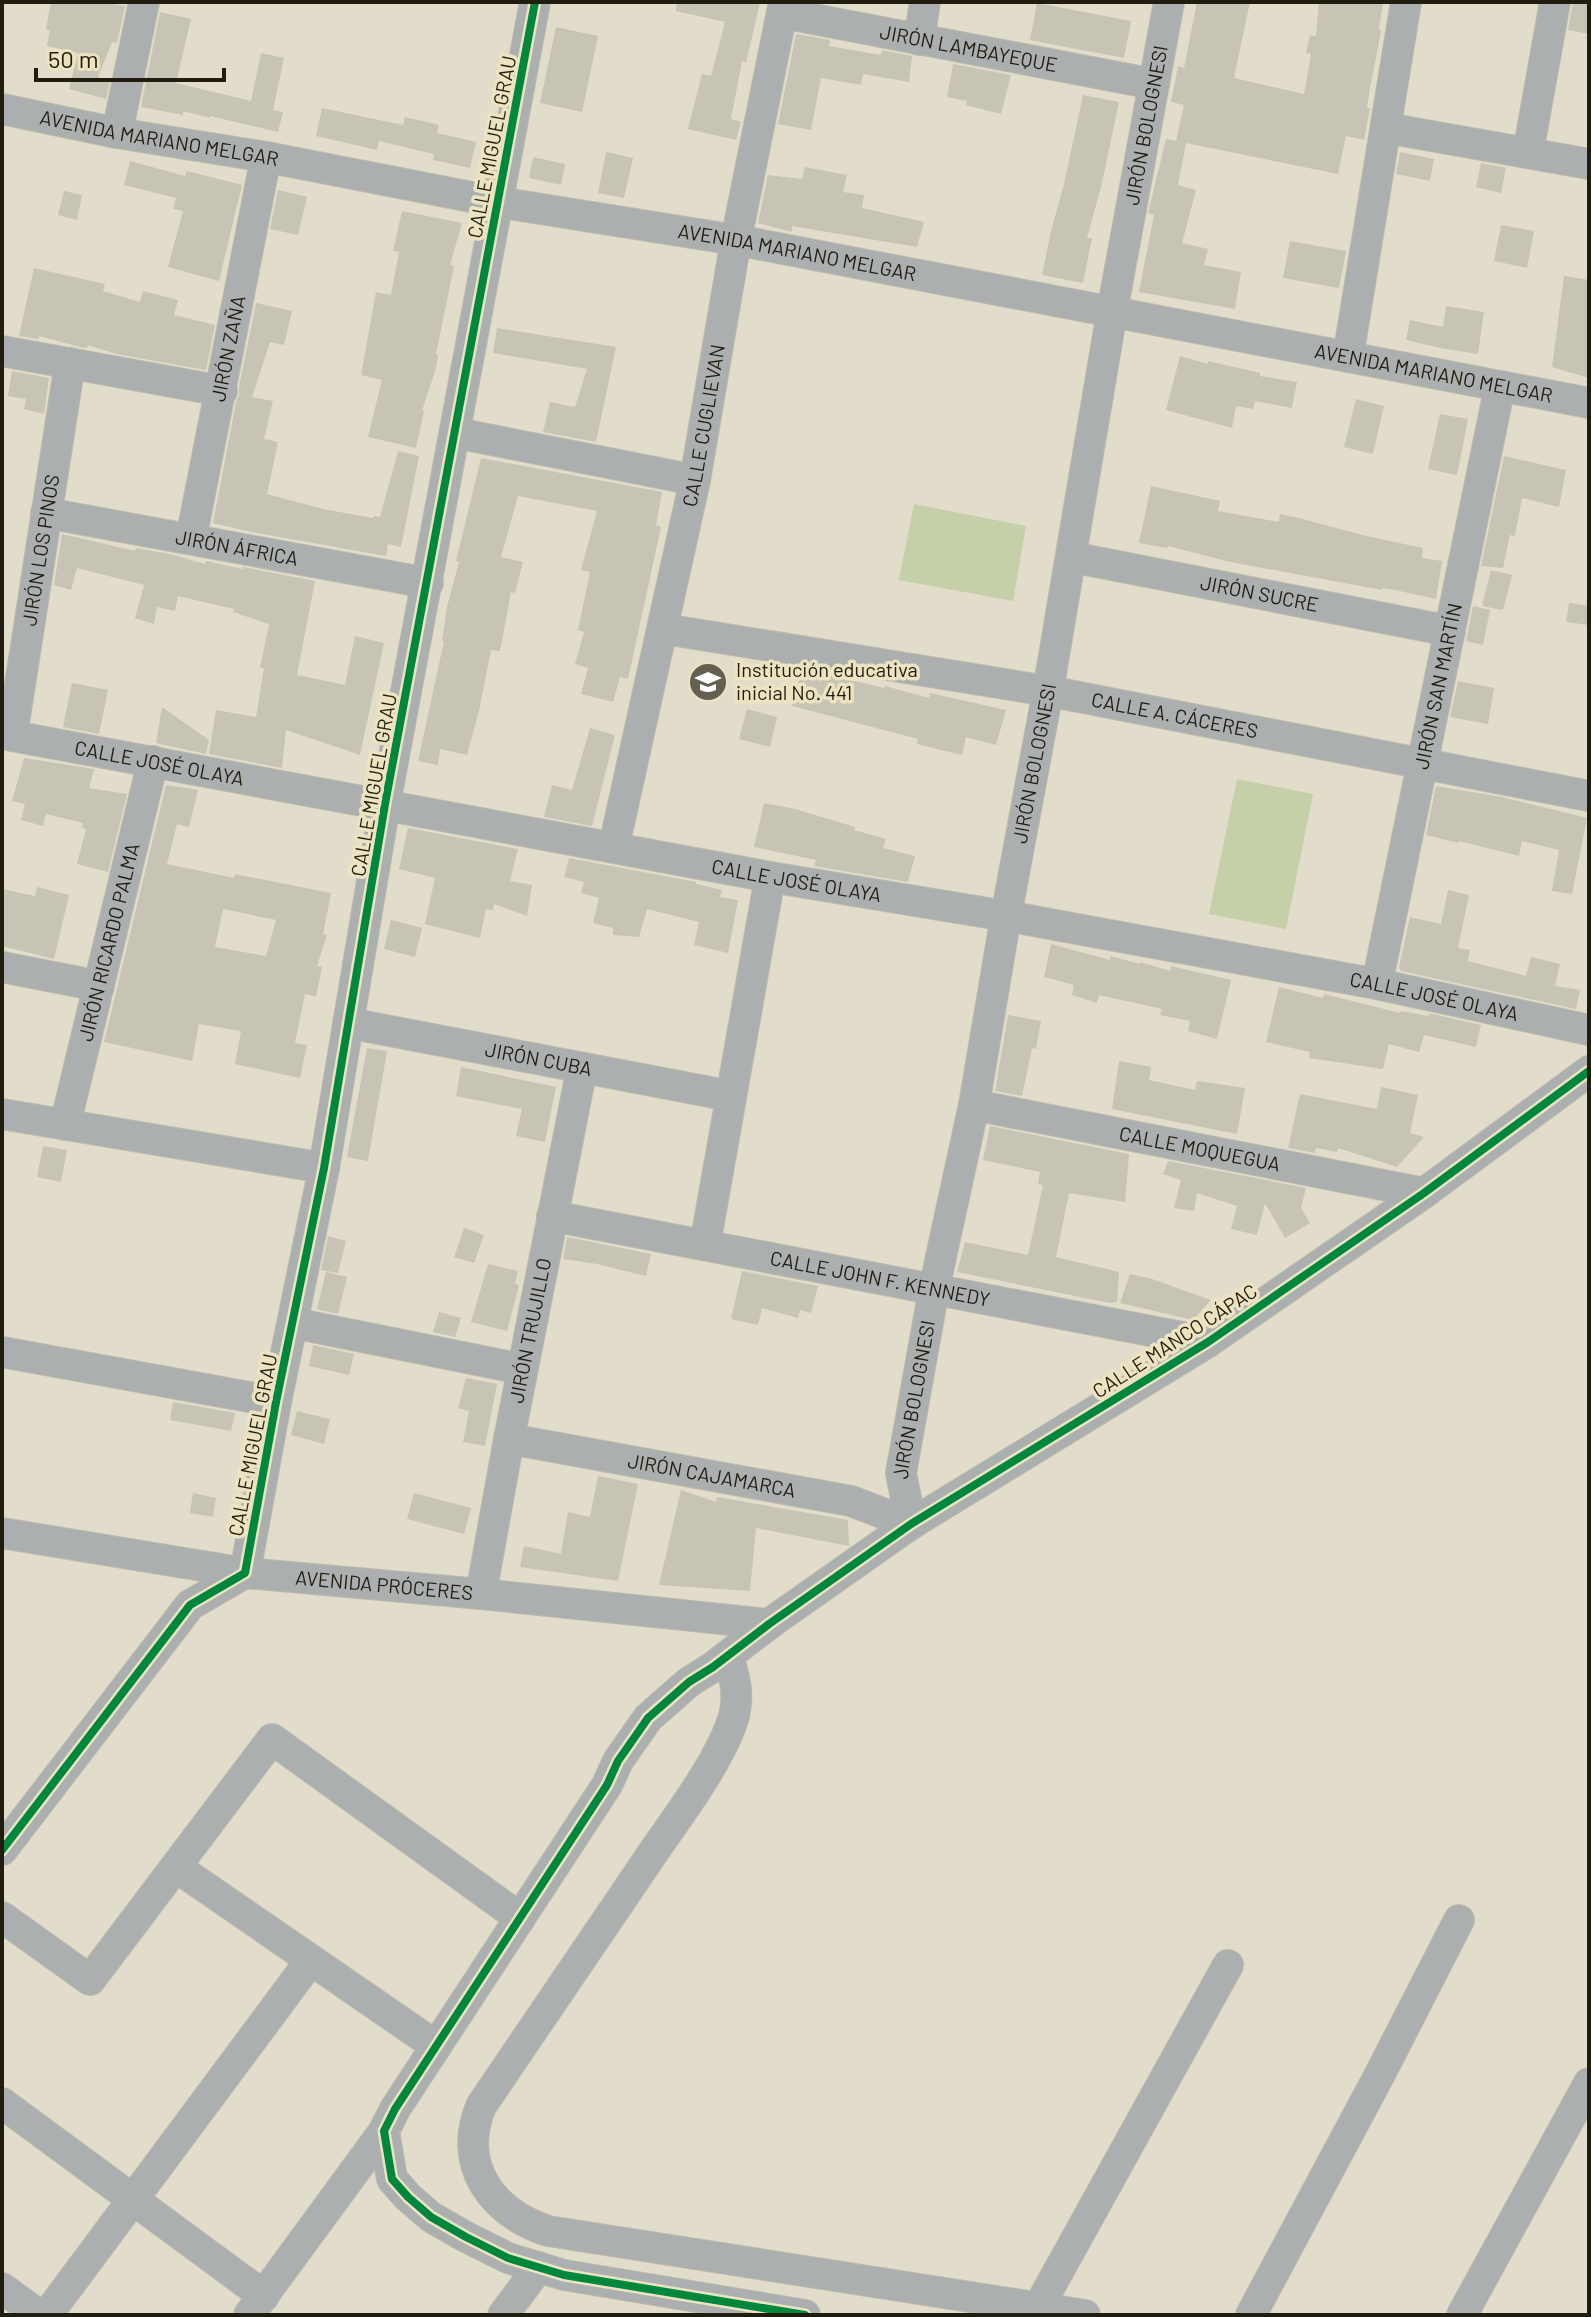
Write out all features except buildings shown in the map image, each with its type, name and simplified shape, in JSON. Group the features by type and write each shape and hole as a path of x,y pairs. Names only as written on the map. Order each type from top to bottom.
{"street":[{"path":"117,133 144,2"},
{"name":"CALLE MIGUEL GRAU","path":"245,1573 324,1168 385,804 535,2"},
{"path":"919,40 925,2"},
{"name":"JIRÓN BOLOGNESI","path":"911,1524 901,1473 934,1289 974,1105 1169,2"},
{"path":"1348,357 1406,2"},
{"path":"1528,153 1547,3"},
{"name":"JIRÓN LAMBAYEQUE","path":"783,8 919,40 1154,84"},
{"name":"CALLE CUGLIEVAN","path":"614,846 695,480 736,240 783,8"},
{"name":"AVENIDA MARIANO MELGAR","path":"2,109 497,202 736,240 1589,403"},
{"path":"1386,128 1589,164"},
{"name":"JIRÓN ZAÑA","path":"191,539 266,157"},
{"path":"2,351 222,391"},
{"name":"JIRÓN LOS PINOS","path":"7,735 70,363"},
{"name":"JIRÓN SAN MARTÍN","path":"1377,984 1500,386"},
{"path":"456,433 695,480"},
{"name":"JIRÓN ÁFRICA","path":"46,513 428,583"},
{"name":"JIRÓN SUCRE","path":"1071,557 1450,631"},
{"name":"CALLE A. CÁCERES","path":"664,629 1048,691 1589,796"},
{"name":"CALLE JOSÉ OLAYA","path":"7,735 770,877 1006,916 1377,984 1589,1030"},
{"name":"JIRÓN RICARDO PALMA","path":"65,1125 153,761"},
{"path":"705,1245 770,877"},
{"path":"2,967 99,986"},
{"name":"JIRÓN CUBA","path":"348,1023 731,1096"},
{"name":"JIRÓN TRUJILLO","path":"481,1594 582,1068"},
{"name":"CALLE MANCO CÁPAC","path":"256,2305 384,2131 395,2109 607,1785 618,1761 640,1728 667,1700 911,1524 1208,1342 1424,1193 1589,1071"},
{"name":"CALLE MOQUEGUA","path":"974,1105 1424,1193"},
{"path":"2,1114 324,1168"},
{"name":"CALLE JOHN F. KENNEDY","path":"552,1216 1208,1342"},
{"path":"293,1323 522,1369"},
{"path":"2,1352 276,1402"},
{"name":"JIRÓN CAJAMARCA","path":"509,1439 851,1501 911,1524"},
{"name":"AVENIDA PRÓCERES","path":"2,1533 245,1573 769,1624"},
{"path":"2,1850 190,1605 245,1573"},
{"path":"727,1657 733,1668 737,1694 733,1718 723,1742 668,1831 481,2106 472,2138 477,2169 495,2199 509,2212 548,2231 1085,2315"},
{"path":"2,1917 90,1980 272,1739 520,1918"},
{"path":"176,1867 436,2046"},
{"path":"1251,2315 1459,1920"},
{"path":"47,2315 311,1960"},
{"path":"1038,2308 1228,1965"},
{"path":"1462,2315 1589,2083"},
{"path":"2,2103 132,2199 256,2305"},
{"path":"384,2131 392,2179 408,2197 431,2217 508,2258 665,2304 805,2315"},
{"path":"503,2315 539,2267"},
{"path":"2,2288 39,2315"}],"green space":[{"path":"914,504 1026,526 1013,601 899,580"},
{"path":"1237,779 1313,794 1286,929 1209,914"}],"cycle path":[{"path":"2,1850 190,1605 245,1573 324,1168 385,804 535,2"},
{"path":"805,2315 564,2275 508,2258 431,2217 408,2197 392,2179 384,2131 395,2109 648,1718 689,1682 911,1524 1208,1342 1424,1193 1589,1071"}],"place":[{"name":"Institución educativa inicial No. 441","path":"708,682"}]}
